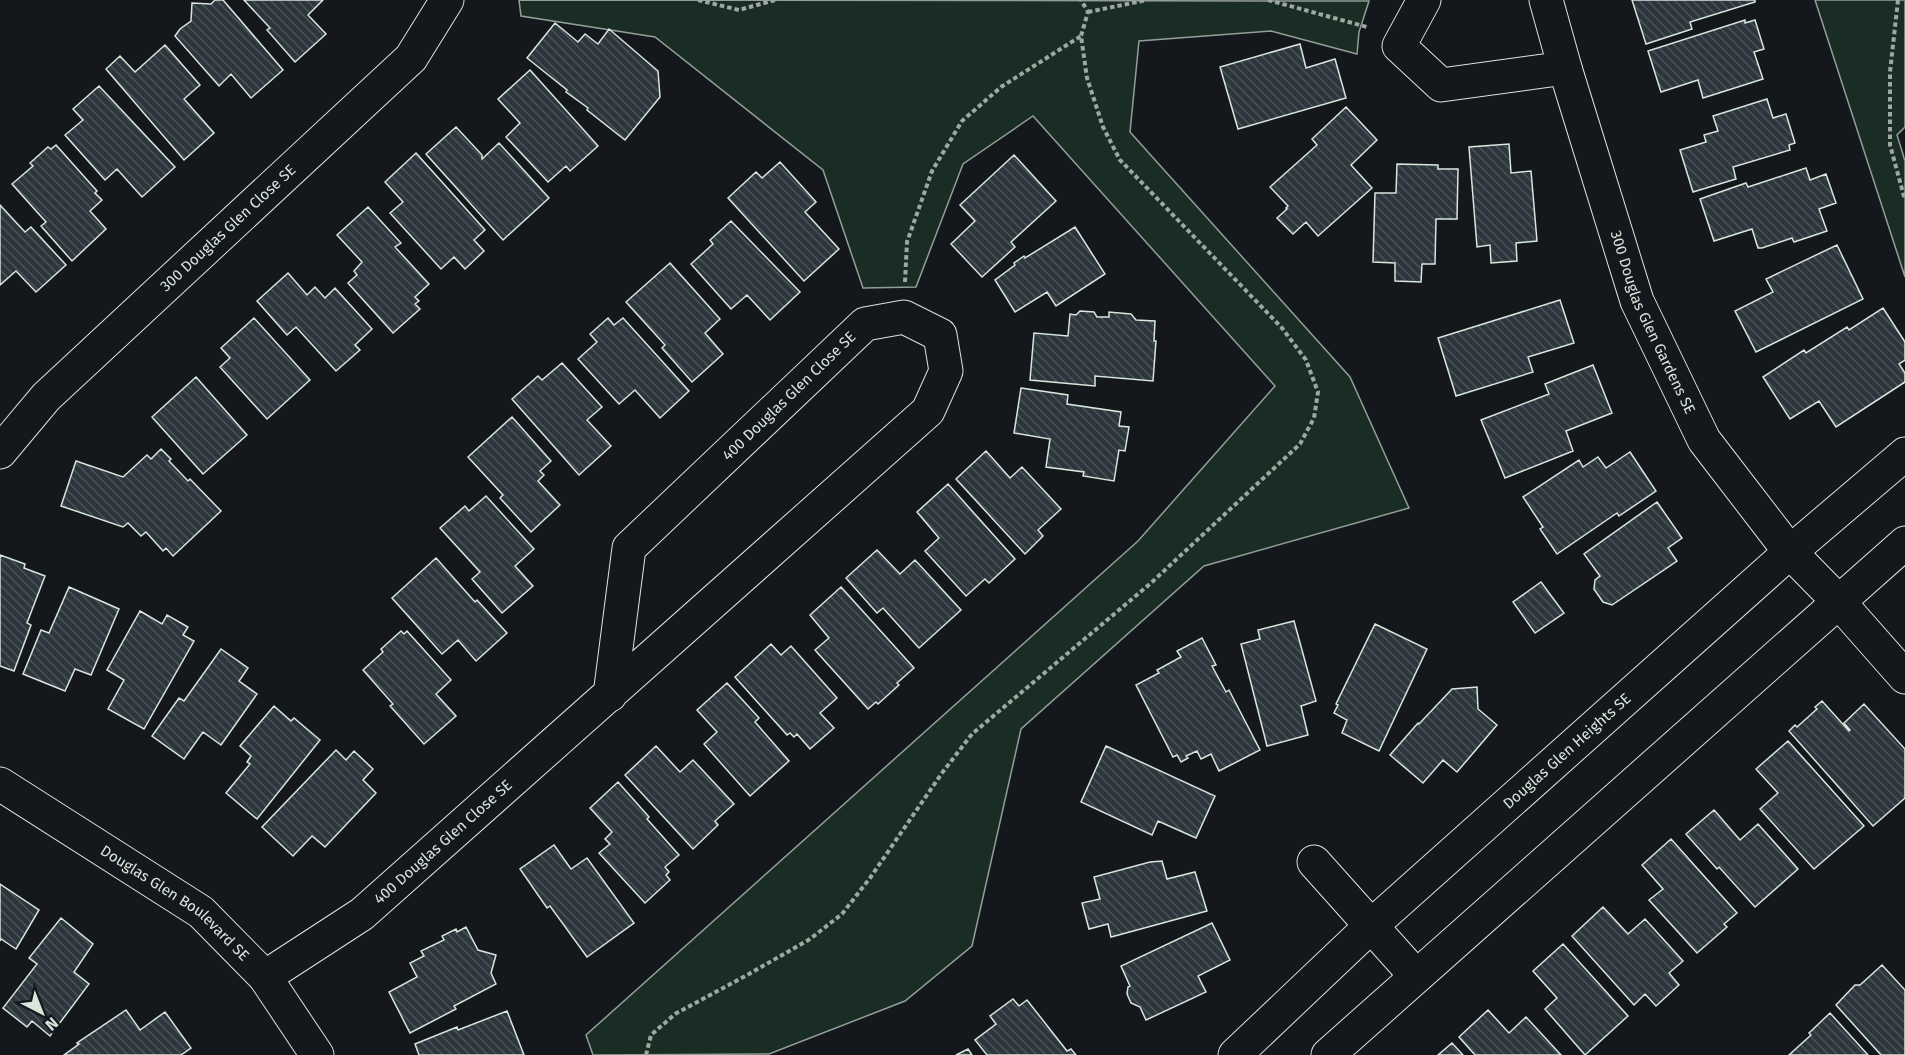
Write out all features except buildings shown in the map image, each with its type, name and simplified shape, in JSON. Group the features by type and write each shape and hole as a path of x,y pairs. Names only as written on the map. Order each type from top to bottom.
{"street":[{"name":"300 Douglas Glen Close SE","path":"0,452 46,398 411,58 447,0"},
{"path":"1424,0 1399,46 1441,85 1565,68"},
{"name":"300 Douglas Glen Gardens SE","path":"1546,0 1637,301 1704,440 1790,552 1838,601 1905,677"},
{"name":"400 Douglas Glen Close SE","path":"265,976 362,914 610,695 928,411 946,371 939,335 903,317 865,324 630,548 610,695"},
{"name":"Douglas Glen Heights SE","path":"1235,1055 1371,926 1790,552 1905,454"},
{"path":"1328,1055 1905,543"},
{"name":"Douglas Glen Boulevard SE","path":"0,784 201,912 265,976 317,1055"},
{"path":"1314,862 1416,976"}],"path":[{"path":"698,0 740,10 775,0"},
{"path":"646,1055 651,1035 675,1014 790,951 810,939 842,914 870,878 942,772 972,734 1151,583 1300,444 1314,418 1318,392 1306,360 1282,328 1120,159 1102,127 1087,78 1081,36 1088,12 1081,0"},
{"path":"1088,12 1147,0"},
{"path":"1268,0 1372,29 1399,46"},
{"path":"1898,0 1890,72 1890,145 1905,200"},
{"path":"903,317 908,242 932,171 962,121 997,90 1081,36"}],"green space":[{"path":"519,0 1369,1 1359,32 1357,54 1271,31 1139,41 1130,132 1350,377 1409,508 1204,566 1021,729 972,946 905,1001 769,1054 593,1055 586,1035 1138,541 1275,386 1033,116 963,164 916,287 863,288 823,170 655,37 521,16"},
{"path":"1815,0 1905,0 1905,127 1897,135 1905,161 1905,277"}]}
